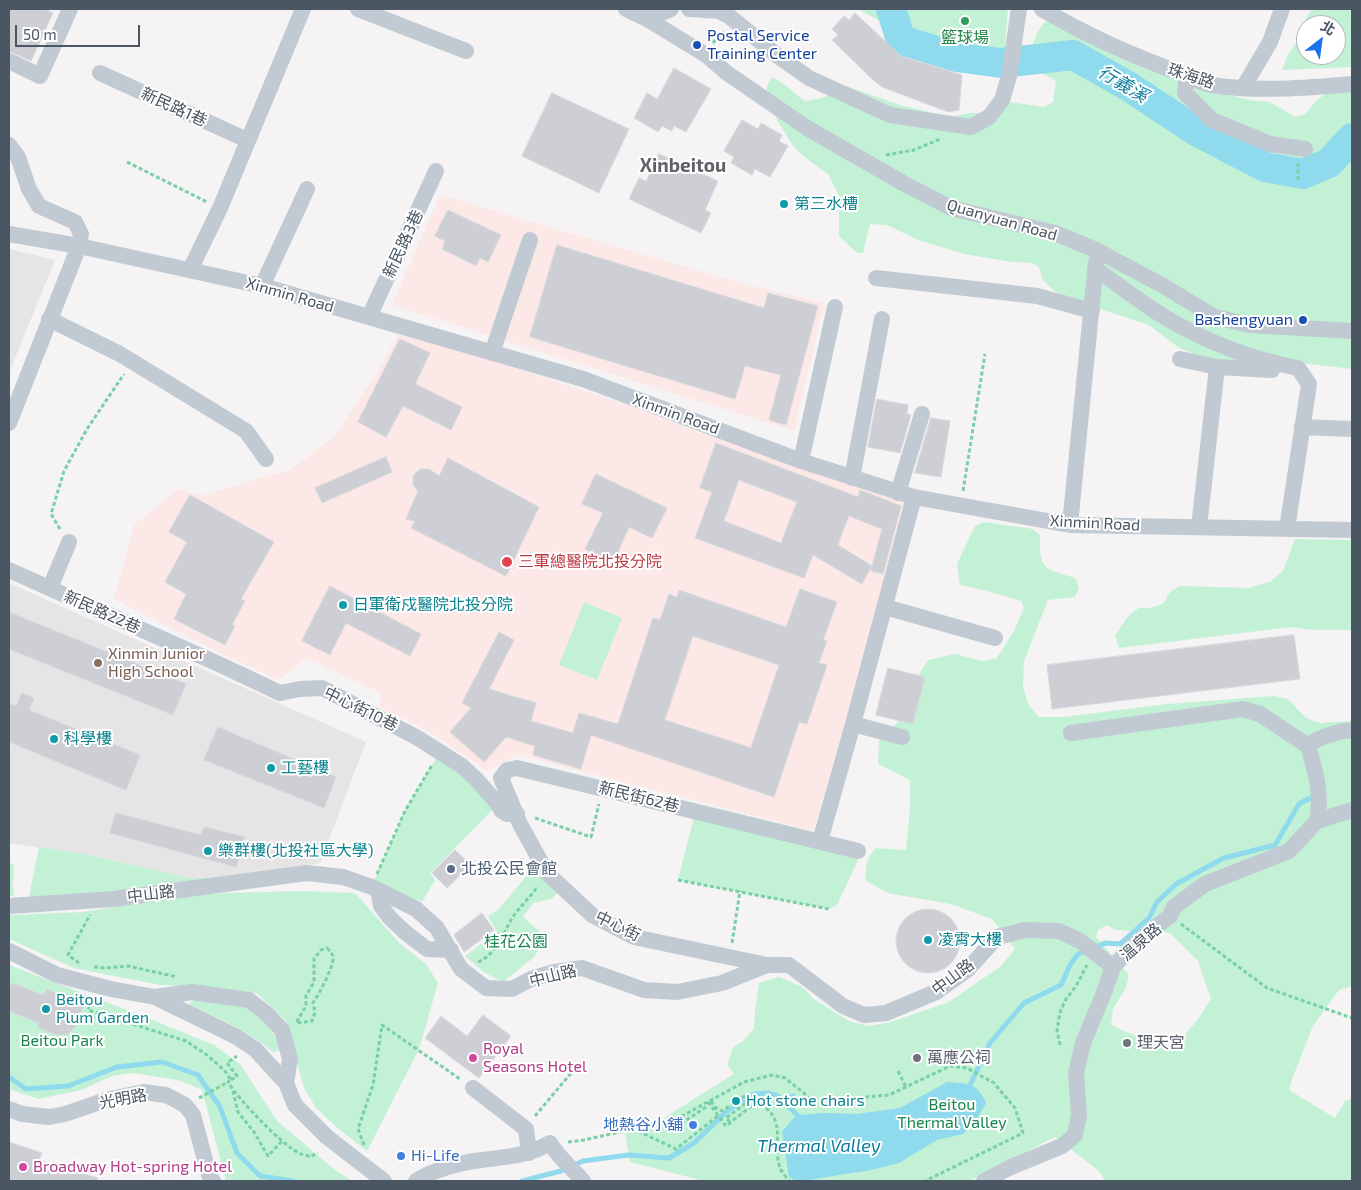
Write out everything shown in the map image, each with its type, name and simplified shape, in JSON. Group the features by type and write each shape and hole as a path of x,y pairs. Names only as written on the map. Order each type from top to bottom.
{"street":[{"path":"9,61 40,76 70,9"},
{"path":"190,270 220,208 303,9"},
{"path":"358,9 466,51"},
{"name":"Quanyuan Road","path":"626,9 647,19 706,55 727,74 807,128 951,208 1055,233 1096,250 1160,284 1215,317 1250,325 1352,331"},
{"path":"647,19 671,9"},
{"path":"689,9 718,10 729,16 778,56 809,78 890,115 970,127 989,117 1002,100 1009,76 1019,9"},
{"name":"珠海路","path":"1042,9 1149,62 1209,85 1243,88 1352,84"},
{"path":"1243,88 1270,42 1282,9"},
{"name":"新民路1巷","path":"100,73 247,140"},
{"path":"1187,75 1185,93 1212,120 1270,144 1305,149"},
{"path":"9,145 18,157 30,189 39,206 75,222 82,234 79,246 9,423"},
{"name":"新民路3巷","path":"369,317 436,171"},
{"path":"262,286 308,189"},
{"name":"Xinmin Road","path":"9,234 79,246 262,286 369,317 582,379 801,461 906,495 1070,525 1352,530"},
{"path":"492,353 530,240"},
{"path":"1070,525 1097,270 1096,250"},
{"path":"1097,270 1162,315 1192,332 1235,351 1275,364 1298,368 1309,384 1287,528"},
{"path":"876,278 1037,296 1092,311"},
{"path":"801,461 835,307"},
{"path":"49,319 132,362 246,431 266,459"},
{"path":"852,478 882,320"},
{"path":"1180,359 1217,366 1272,370"},
{"path":"1198,527 1217,366"},
{"path":"820,841 885,607 922,414"},
{"path":"1302,427 1352,430"},
{"path":"50,588 69,542"},
{"name":"新民路22巷","path":"9,570 223,666"},
{"path":"885,607 994,638"},
{"name":"中心街10巷","path":"223,666 280,693 300,689 322,688 416,737 462,766 476,779 501,810 508,814 517,814"},
{"path":"1071,733 1243,709 1260,714 1308,746 1319,786 1320,805 1317,822"},
{"path":"854,724 902,737"},
{"path":"1308,746 1313,741 1342,731 1352,730"},
{"name":"新民街62巷","path":"517,814 501,778 507,770 517,768 858,851"},
{"name":"溫泉路","path":"984,1181 1011,1167 1062,1146 1075,1135 1079,1115 1076,1072 1083,1043 1113,967 1134,944 1170,916 1174,907 1205,884 1289,851 1317,822 1352,810"},
{"name":"中心街","path":"517,814 547,872 592,915 634,937 767,965"},
{"name":"中山路","path":"9,906 113,899 307,873 343,877 376,885 416,910 437,928 461,969 486,988 512,989 531,979 554,972 582,968 644,990 677,992 722,984 767,965 789,965 843,1006 864,1015 886,1013 936,992 967,970 997,937 1025,930 1059,931 1080,942 1113,967"},
{"path":"376,885 381,906 390,918 406,933 427,948 451,950"},
{"path":"9,951 57,975 111,990 155,997 236,1036 255,1049 286,1083 296,1105 327,1137 384,1181"},
{"path":"155,997 192,992 249,1000 267,1014 282,1030 290,1059 286,1083"},
{"path":"473,1088 526,1130 529,1153"},
{"name":"光明路","path":"9,1109 22,1114 49,1117 65,1114 106,1100 143,1092 166,1095 185,1105 193,1115 209,1176 213,1181"},
{"path":"416,1181 428,1173 462,1164 480,1160 513,1157 554,1148 583,1181"}],"path":[{"path":"706,55 716,39 725,38 720,29 724,26 738,33 743,28"},
{"path":"858,157 914,150 944,137"},
{"path":"128,162 220,208"},
{"path":"961,506 985,354"},
{"path":"69,542 51,514 64,471 87,429 132,362"},
{"path":"376,885 405,811 440,752"},
{"path":"517,814 544,820 591,837 603,788"},
{"path":"678,880 829,909"},
{"path":"471,964 480,962 490,954 505,935 511,919 535,890"},
{"path":"730,956 740,891"},
{"path":"82,916 90,915 68,956 85,964"},
{"path":"1170,916 1267,988 1352,1018"},
{"path":"327,948 334,957 332,967 314,1003 315,1012 312,1021 296,1023 306,1006 306,996 314,982 316,973 314,964 316,955 321,950 327,948"},
{"path":"1060,1045 1057,1030 1060,1012 1094,952"},
{"path":"91,966 106,968 128,966 177,977 189,984 192,992"},
{"path":"93,994 88,1010 186,1041 207,1055 225,1071 233,1090 238,1112 254,1132 268,1156 283,1140"},
{"path":"366,1151 358,1129 373,1085 382,1026 473,1088"},
{"path":"205,1095 237,1076 227,1063 240,1054"},
{"path":"526,1130 539,1110 577,1066"},
{"path":"554,1148 624,1131 638,1131 666,1122 744,1082 772,1075 784,1078 810,1098 820,1102 889,1095 950,1066 967,1068 994,1082 1015,1108 1023,1133 925,1181"},
{"path":"898,1071 906,1087"},
{"path":"233,1090 283,1140 299,1153 310,1156 318,1152"},
{"path":"714,1109 722,1111 746,1095"},
{"path":"710,1101 721,1121 726,1126 750,1107 759,1104"},
{"path":"730,1122 726,1118 749,1101 767,1108 775,1117 780,1167 789,1181"},
{"path":"666,1122 672,1129 706,1107"},
{"path":"638,1131 676,1149 718,1116"}],"shaded area":[{"path":"440,195 751,286 824,303 794,431 392,305"},
{"path":"9,249 55,260 9,373"},
{"name":"三軍總醫院北投分院","path":"400,331 641,409 703,434 909,502 813,831 519,755 487,771 430,732 378,706 382,693 320,664 305,658 279,680 224,655 114,599 134,525 178,489 201,496 292,469 335,436 388,355"},
{"name":"Xinmin Junior High School","path":"9,583 366,742 320,863 226,877 190,878 89,855 9,843"}],"green space":[{"path":"858,9 1008,9 1003,71 915,52 893,28"},
{"path":"1312,9 1352,9 1352,67 1282,70 1296,43 1296,65 1346,65 1346,15 1308,15"},
{"path":"1046,21 1053,21 1208,90 1250,100 1270,102 1295,117 1305,114 1327,92 1352,89 1352,369 1309,364 1246,363 1210,360 1179,348 1149,325 1076,301 1054,291 1043,280 1039,267 1032,263 1012,262 964,254 918,240 887,225 870,224 863,253 857,253 839,236 839,196 828,174 794,147 777,120 766,92 772,77 805,101 822,98 846,86 900,105 951,117 969,113 996,113 1009,102 1044,107 1053,102 1056,81 1032,68 1032,55 1035,37"},
{"name":"Beitou Thermal Valley","path":"984,522 1033,529 1040,535 1041,555 1045,566 1075,578 1079,587 1075,597 1048,600 1024,661 1023,687 1029,706 1039,717 1063,717 1168,704 1273,696 1288,699 1306,718 1320,723 1352,721 1352,986 1339,990 1313,1026 1289,1090 1335,1118 1345,1101 1352,1099 1352,1181 1105,1181 1099,1171 1055,1137 970,1181 704,1181 630,1162 624,1125 659,1121 734,1074 727,1065 733,1047 742,1042 754,1029 759,983 779,977 802,987 815,1000 849,1021 869,1026 891,1022 949,1002 1001,966 1015,949 992,919 951,904 887,893 865,880 867,861 875,848 906,850 910,809 910,780 878,764 879,741 899,721 913,724 924,677 918,676 928,660 955,654 982,661 997,658 1014,631 1024,608 1021,601 960,585 957,564 975,526","holes":["1107,925 1116,930 1170,933 1198,961 1211,999 1198,1019 1175,1047 1159,1046 1111,1025 1113,1009 1126,988 1129,975 1096,937 1098,930"]},
{"path":"1295,539 1352,540 1352,630 1313,630 1291,627 1119,648 1115,635 1130,614 1139,608 1151,608 1164,603 1169,593 1179,586 1248,588 1270,582 1283,571"},
{"path":"584,602 622,618 597,680 559,665"},
{"path":"440,752 498,804 430,873 435,880 422,902 374,881 405,811"},
{"path":"694,817 859,858 837,905 829,909 678,880"},
{"path":"39,847 89,855 190,878 226,877 226,884 29,897"},
{"path":"9,854 10,863 14,865 14,879 12,880 14,896 9,896"},
{"name":"桂花公園","path":"540,860 564,888 551,899 533,903 523,917 546,937 534,957 503,982 485,973 465,956 497,932 488,916 498,910"},
{"path":"299,891 355,893 399,943 426,964 438,983 419,1049 367,1151 316,1108 304,1088 286,1021 257,993 219,988 160,985 74,968 9,939 9,915 83,912 198,894"},
{"name":"Beitou Park","path":"9,965 214,1045 240,1064 277,1121 334,1169 352,1181 226,1181 202,1090 178,1080 133,1073 112,1076 81,1090 39,1099 9,1089"},
{"path":"195,999 231,1003 249,1008 266,1022 280,1048 278,1051 273,1052 244,1032 191,1006 189,1003"}],"water":[{"name":"Thermal Valley","path":"947,1082 971,1085 979,1091 986,1103 976,1121 963,1134 937,1140 899,1163 871,1170 802,1181 796,1181 789,1177 782,1132 796,1115 856,1114 900,1108"}],"building":[{"path":"9,9 45,9 53,13 31,61 9,51"},
{"path":"855,13 901,56 962,75 959,110 948,112 882,87 873,80 832,40 838,35 832,29 844,16 849,20"},
{"path":"674,68 711,89 686,132 674,126 672,131 662,126 658,132 634,118 647,93 657,99"},
{"path":"552,93 629,129 599,193 522,156"},
{"path":"742,120 758,129 761,123 782,135 779,141 788,146 770,177 755,169 752,175 731,163 734,157 724,151"},
{"path":"659,154 718,181 705,210 711,213 701,233 629,199 639,178 646,181"},
{"path":"448,210 501,235 488,262 480,258 476,266 442,249 445,241 435,236"},
{"path":"557,245 764,308 768,293 818,306 786,425 769,420 781,375 745,366 735,399 530,337"},
{"path":"400,339 430,353 415,384 462,407 451,430 403,406 386,437 358,422"},
{"path":"877,399 908,405 907,414 911,415 900,453 868,447"},
{"path":"931,418 950,421 941,477 915,473"},
{"path":"716,443 858,497 860,490 901,506 883,574 871,571 872,566 862,584 813,555 804,578 695,538 712,492 700,488","holes":["739,480 797,502 781,543 724,521","849,516 882,529 872,566 838,545"]},
{"path":"386,457 392,472 322,503 315,488"},
{"path":"448,458 539,507 506,576 411,528 415,521 406,519 418,491 413,485 413,476 420,469 429,469 439,476"},
{"path":"596,474 667,508 652,538 629,527 613,563 585,549 603,513 582,504"},
{"path":"190,495 274,542 241,599 245,601 232,625 235,626 225,645 174,619 186,594 165,582 187,542 169,532"},
{"name":"日軍衛戍醫院北投分院","path":"330,586 421,634 410,656 346,623 330,655 302,641"},
{"path":"800,589 837,602 823,640 827,641 819,663 827,665 807,724 799,722 774,797 591,735 581,769 533,755 535,746 506,737 484,762 450,732 471,708 462,703 499,632 514,640 489,689 536,703 531,721 573,733 579,713 618,724 653,618 660,620 669,594 677,597 679,590 786,627","holes":["693,636 779,665 751,748 665,720"]},
{"path":"9,612 186,684 173,715 9,649"},
{"path":"1294,635 1300,679 1052,709 1047,665"},
{"path":"888,668 925,677 913,724 876,715"},
{"name":"科學樓","path":"22,693 34,698 29,710 140,755 126,790 9,742 9,703 16,706"},
{"name":"工藝樓","path":"218,727 336,777 324,808 204,760"},
{"name":"樂群樓(北投社區大學)","path":"116,813 201,835 204,827 245,837 236,867 110,833"},
{"name":"北投公民會館","path":"455,850 471,865 447,888 432,873"},
{"name":"凌霄大樓","path":"922,909 934,909 951,918 958,929 960,941 958,953 951,964 934,973 922,973 910,968 901,959 896,947 896,935 901,923 910,914"},
{"path":"482,913 494,930 464,952 454,935"},
{"name":"Beitou Plum Garden","path":"12,983 43,995 47,989 57,994 56,996 83,1006 74,1028 68,1034 56,1035 37,1027 39,1023 9,1011 9,991"},
{"name":"Royal Seasons Hotel","path":"483,1015 511,1036 479,1078 425,1038 441,1016 467,1036"},
{"path":"9,1142 42,1153 39,1160 98,1178 97,1181 9,1181"}],"waterway":[{"name":"行義溪","path":"891,9 901,40 956,57 1001,63 1073,55 1128,86 1196,131 1265,167 1303,174 1329,163 1352,138"},
{"path":"1001,63 1005,52"},
{"path":"1094,948 1105,943 1120,944 1149,918 1157,902 1176,884 1224,858 1275,845 1299,804 1314,796"},
{"path":"967,1088 990,1043 1024,1003 1061,985 1070,965 1078,954 1086,951"},
{"path":"9,1077 26,1089 68,1086 117,1067 162,1062 198,1075 220,1107 237,1153 260,1176 293,1181"},
{"path":"522,1181 561,1171 583,1161 628,1155 669,1158 694,1143 726,1112 753,1094 769,1093 778,1096 801,1119"},
{"path":"785,1102 793,1096"}],"place":[{"name":"籃球場","path":"965,21"},
{"name":"Postal Service Training Center","path":"697,45"},
{"name":"第三水槽","path":"784,204"},
{"name":"Bashengyuan","path":"1303,320"},
{"name":"三軍總醫院北投分院","path":"507,562"},
{"name":"日軍衛戍醫院北投分院","path":"343,605"},
{"name":"Xinmin Junior High School","path":"98,663"},
{"name":"科學樓","path":"54,739"},
{"name":"工藝樓","path":"271,768"},
{"name":"樂群樓(北投社區大學)","path":"208,851"},
{"name":"北投公民會館","path":"451,869"},
{"name":"凌霄大樓","path":"928,940"},
{"name":"Beitou Plum Garden","path":"46,1009"},
{"name":"理天宮","path":"1127,1043"},
{"name":"Royal Seasons Hotel","path":"473,1058"},
{"name":"萬應公祠","path":"917,1058"},
{"name":"Hot stone chairs","path":"736,1101"},
{"name":"地熱谷小舖","path":"693,1125"},
{"name":"Hi-Life","path":"401,1156"},
{"name":"Broadway Hot-spring Hotel","path":"23,1167"}],"district":[{"name":"Xinbeitou","path":"683,166"}]}
